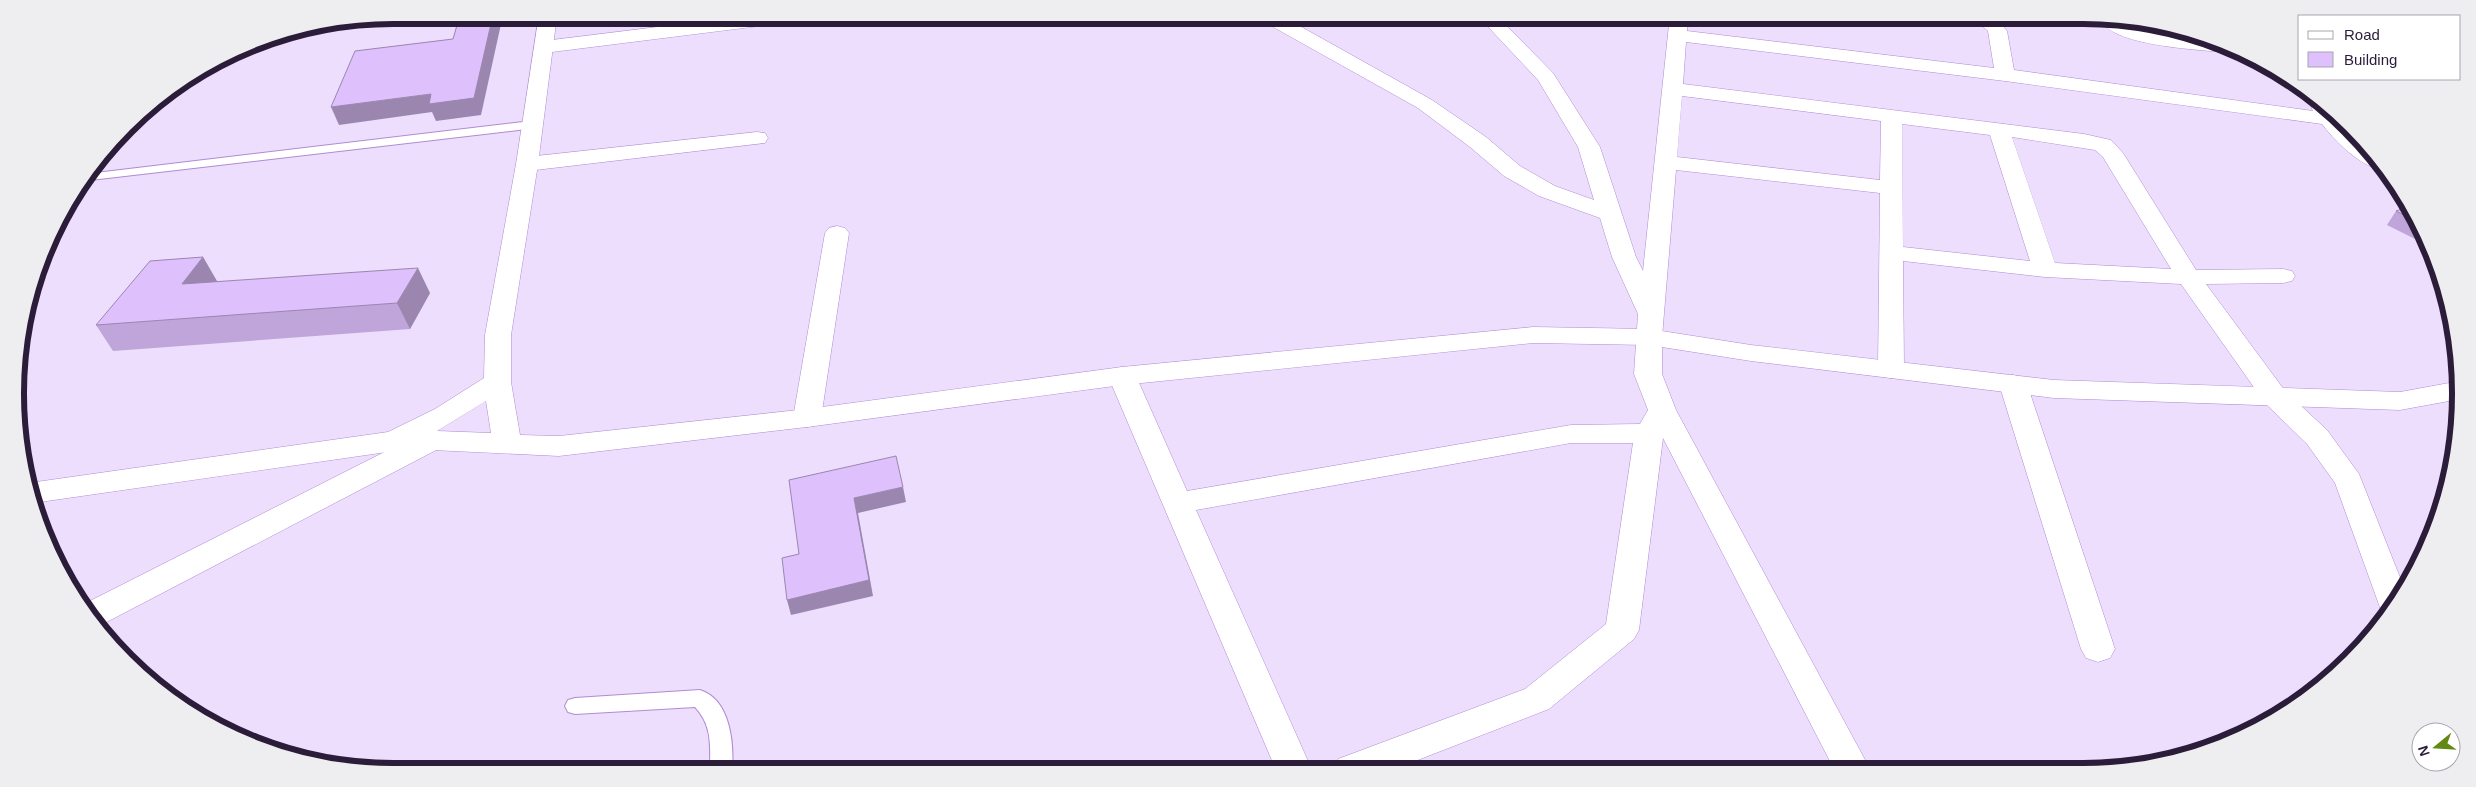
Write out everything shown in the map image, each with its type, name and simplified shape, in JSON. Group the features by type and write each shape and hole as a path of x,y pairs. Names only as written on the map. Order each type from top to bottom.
{"street":[{"path":"507,443 497,382 498,335 527,164 547,24"},
{"path":"544,47 727,24"},
{"path":"1282,24 1425,104 1478,142 1512,171 1547,191 1609,214"},
{"path":"1495,24 1546,77 1589,147 1609,214 1650,326"},
{"path":"1995,24 2000,36 2005,75"},
{"path":"1369,763 1537,699 1622,630 1656,421 1648,374 1650,326 1678,25 2005,75 2328,119 2361,151"},
{"path":"2116,26 2122,31 2135,35 2201,43"},
{"path":"1672,89 2084,140 2104,145 2112,153 2188,276 2275,397 2317,437 2349,481 2391,597"},
{"path":"1891,116 1891,370"},
{"path":"1999,130 2045,270"},
{"path":"527,164 757,138"},
{"path":"1665,162 1891,188"},
{"path":"807,418 837,233"},
{"path":"1892,253 2045,270 2188,276 2284,276"},
{"path":"37,492 394,441 432,440 559,446 807,418 1122,376 1533,335 1650,326 1751,353 2054,389 2400,401 2452,392"},
{"path":"1122,376 1291,763"},
{"path":"394,441 445,415 497,382"},
{"path":"2013,384 2098,649"},
{"path":"1178,503 1570,434 1656,421"},
{"path":"1656,421 1849,763"},
{"path":"96,613 293,514 432,440"}],"lane":[{"path":"94,177 532,125"},
{"path":"575,706 700,698 713,710 722,737 721,763"}],"building":[{"path":"457,24 491,24 474,98 429,104 431,94 331,107 355,51 453,39"},
{"path":"2403,209 2407,216 2396,211"},
{"path":"203,257 182,284 418,268 397,303 96,325 150,261"},
{"path":"896,456 903,487 854,498 869,580 787,600 782,558 799,554 789,480"}]}
